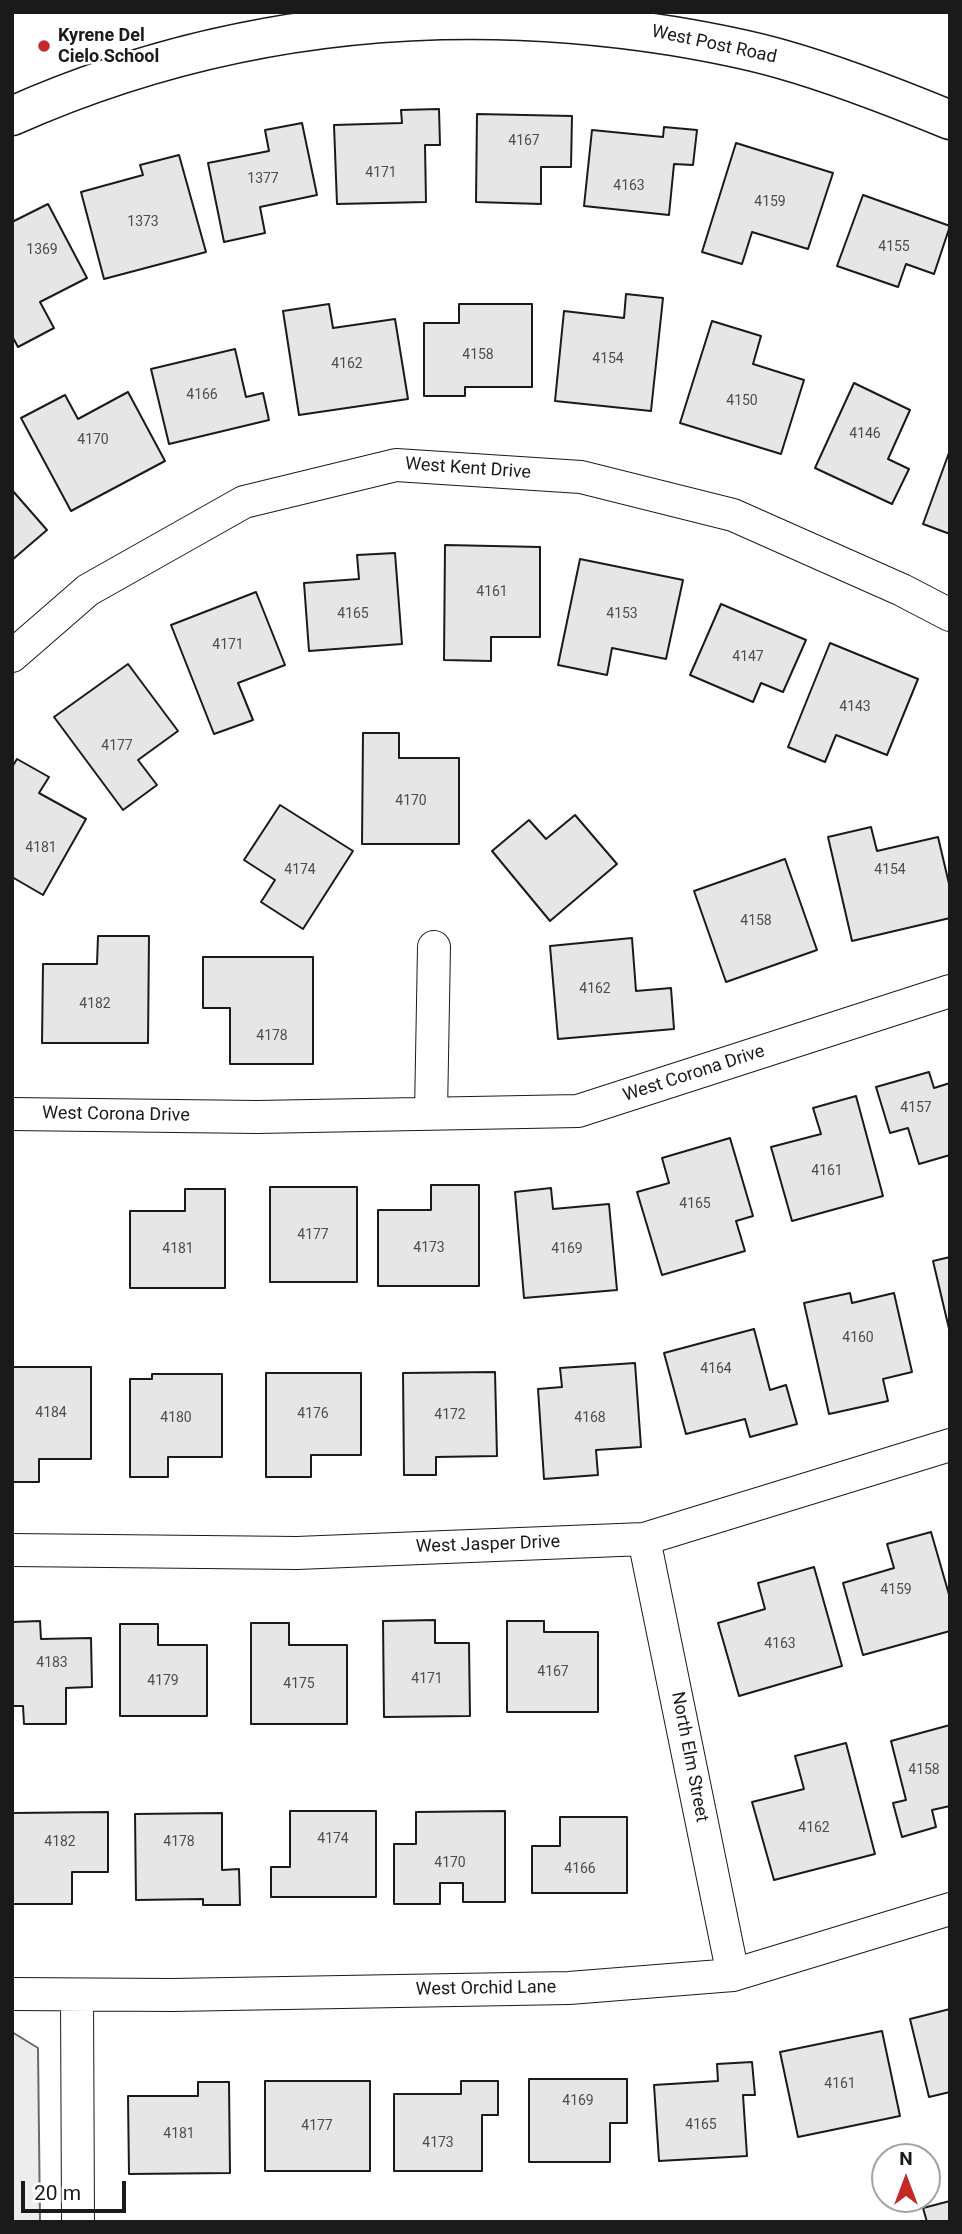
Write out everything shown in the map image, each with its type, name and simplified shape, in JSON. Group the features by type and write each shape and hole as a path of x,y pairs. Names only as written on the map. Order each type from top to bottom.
{"street":[{"name":"West Post Road","path":"12,116 86,86 169,58 242,40 300,20 463,16 522,17 640,30 779,58 868,88 950,120"},
{"name":"West Kent Drive","path":"12,656 88,590 244,502 396,465 581,477 733,515 902,590 950,615"},
{"path":"431,1112 433,947"},
{"name":"West Corona Drive","path":"12,1114 257,1117 578,1111 950,991"},
{"name":"West Jasper Drive","path":"12,1550 297,1553 644,1539 950,1445"},
{"name":"North Elm Street","path":"644,1539 733,1975"},
{"name":"West Orchid Lane","path":"12,1994 569,1988 733,1975 950,1909"},
{"path":"77,1995 78,2222"}],"shaded area":[{"path":"12,2032 38,2048 40,2222 12,2222"}],"building":[{"path":"439,109 440,145 425,145 426,202 337,204 334,125 402,123 401,110"},
{"path":"477,114 572,116 571,167 541,167 541,204 476,202"},
{"path":"302,123 317,195 260,207 265,233 224,242 208,163 269,151 265,130"},
{"path":"664,127 697,130 693,165 674,164 669,215 584,206 592,130 663,137"},
{"path":"736,143 833,173 808,249 752,232 742,264 702,252"},
{"path":"179,155 206,252 104,279 81,192 143,175 140,165"},
{"path":"863,195 950,226 934,274 906,264 898,287 837,266"},
{"path":"48,204 87,278 40,302 54,328 18,347 12,336 12,222"},
{"path":"626,294 663,298 651,411 555,401 564,311 624,318"},
{"path":"329,304 333,328 395,319 408,399 299,415 283,311"},
{"path":"459,304 532,304 532,387 465,387 465,396 424,396 424,323 459,323"},
{"path":"712,321 761,336 753,364 804,380 781,454 680,423"},
{"path":"235,349 246,397 263,393 269,420 169,444 151,369"},
{"path":"854,383 910,410 888,459 909,469 892,504 815,468"},
{"path":"128,392 165,461 71,511 21,418 65,395 78,419"},
{"path":"950,450 950,534 923,524"},
{"path":"12,490 47,530 12,560"},
{"path":"445,545 540,547 540,637 491,637 491,661 444,660"},
{"path":"395,553 402,644 309,651 304,583 359,579 357,555"},
{"path":"580,559 683,580 666,659 612,648 607,675 558,665"},
{"path":"256,592 285,665 238,683 253,720 214,734 171,625"},
{"path":"721,604 806,640 783,692 761,683 753,702 690,675"},
{"path":"830,643 918,679 887,755 836,735 825,762 788,747"},
{"path":"128,664 178,731 138,760 157,785 123,810 54,717"},
{"path":"363,733 399,733 399,758 459,758 459,844 362,844"},
{"path":"17,759 49,777 39,793 86,819 43,895 12,877 12,767"},
{"path":"280,805 353,851 303,929 261,902 275,880 244,860"},
{"path":"575,815 617,864 550,921 492,851 529,820 546,839"},
{"path":"871,827 877,851 938,837 950,888 950,918 852,941 828,837"},
{"path":"785,859 817,950 726,982 694,891"},
{"path":"98,936 149,936 148,1043 42,1043 43,964 97,964"},
{"path":"632,938 636,991 671,988 674,1029 558,1039 550,946"},
{"path":"203,957 313,957 313,1064 230,1064 230,1008 203,1008"},
{"path":"929,1072 934,1088 950,1083 950,1155 919,1164 908,1128 890,1133 876,1087"},
{"path":"856,1096 883,1196 792,1221 771,1147 821,1134 813,1108"},
{"path":"730,1138 753,1216 736,1221 745,1251 662,1275 637,1192 669,1183 662,1158"},
{"path":"431,1185 479,1185 479,1286 378,1286 378,1210 431,1210"},
{"path":"270,1187 357,1187 357,1282 270,1282"},
{"path":"551,1188 553,1209 609,1204 617,1290 524,1298 515,1192"},
{"path":"185,1189 225,1189 225,1288 130,1288 130,1211 185,1211"},
{"path":"950,1257 950,1333 933,1261"},
{"path":"850,1293 852,1303 894,1293 912,1372 883,1379 888,1401 829,1414 804,1303"},
{"path":"754,1329 770,1390 786,1385 797,1424 750,1437 745,1419 686,1434 664,1353"},
{"path":"635,1363 641,1447 596,1450 598,1475 544,1479 538,1389 562,1387 560,1368"},
{"path":"12,1367 91,1367 91,1459 39,1459 39,1482 12,1482"},
{"path":"495,1372 497,1456 436,1457 436,1475 404,1475 403,1373"},
{"path":"266,1373 361,1373 361,1455 311,1455 311,1477 266,1477"},
{"path":"152,1374 222,1374 222,1457 168,1457 168,1477 130,1477 130,1379 152,1379"},
{"path":"931,1532 950,1598 950,1631 863,1655 843,1583 894,1568 887,1544"},
{"path":"814,1567 842,1666 739,1696 718,1623 765,1609 758,1583"},
{"path":"435,1620 435,1643 469,1643 470,1716 384,1717 383,1621"},
{"path":"40,1621 41,1639 91,1638 92,1687 66,1688 66,1724 24,1724 23,1706 12,1706 12,1622"},
{"path":"507,1621 544,1621 544,1632 598,1632 598,1712 507,1712"},
{"path":"251,1623 289,1623 289,1645 347,1645 347,1724 251,1724"},
{"path":"120,1624 158,1624 158,1645 207,1645 207,1716 120,1716"},
{"path":"950,1725 950,1806 932,1810 936,1827 902,1837 893,1803 906,1800 891,1741"},
{"path":"846,1743 875,1854 774,1880 752,1802 804,1789 795,1756"},
{"path":"290,1811 376,1811 376,1897 271,1897 271,1867 290,1867"},
{"path":"505,1811 505,1902 463,1902 463,1883 440,1883 440,1904 394,1904 394,1844 416,1844 416,1812"},
{"path":"108,1812 108,1872 72,1872 72,1904 12,1904 12,1813"},
{"path":"222,1813 222,1870 239,1869 240,1905 203,1905 203,1899 136,1900 135,1814"},
{"path":"560,1817 627,1817 627,1893 532,1893 532,1846 560,1846"},
{"path":"950,2009 950,2092 929,2097 910,2019"},
{"path":"882,2031 900,2116 798,2137 780,2052"},
{"path":"752,2062 755,2095 743,2095 747,2156 659,2161 654,2085 718,2081 717,2064"},
{"path":"529,2079 627,2079 627,2123 610,2123 610,2162 529,2162"},
{"path":"265,2081 370,2081 370,2171 265,2171"},
{"path":"461,2081 498,2081 498,2115 482,2115 482,2171 394,2171 394,2094 461,2094"},
{"path":"198,2082 229,2082 230,2173 129,2174 128,2096 198,2096"},
{"path":"950,2201 950,2222 927,2222 924,2213 941,2213 941,2203"}],"place":[{"name":"Kyrene Del Cielo School","path":"44,46"}]}
